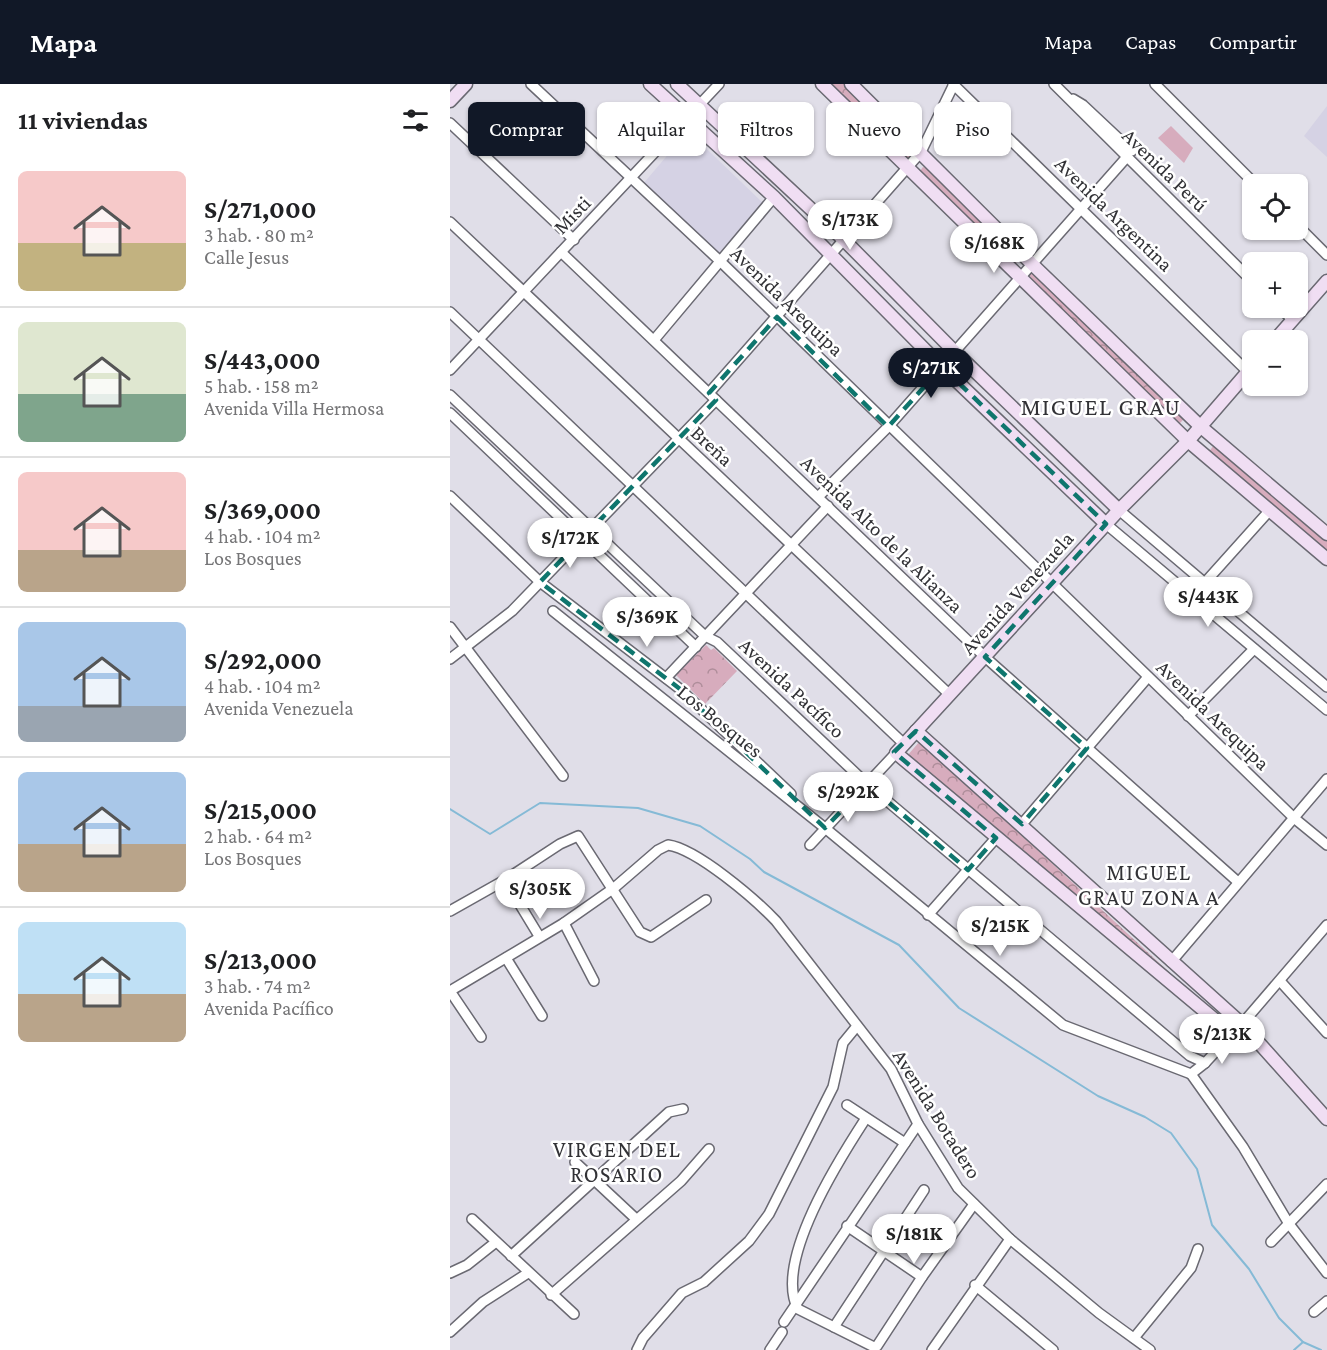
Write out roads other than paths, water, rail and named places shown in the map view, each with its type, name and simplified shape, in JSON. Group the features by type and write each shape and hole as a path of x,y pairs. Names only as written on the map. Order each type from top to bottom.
{"street":[{"path":"450,101 466,84"},
{"name":"Avenida Arequipa","path":"531,84 630,180 721,262 888,427 1294,818 1327,845"},
{"path":"650,84 668,102"},
{"path":"677,84 696,102"},
{"name":"Misti","path":"703,102 719,84"},
{"path":"822,84 1188,441 1327,559"},
{"path":"851,84 870,102"},
{"path":"922,150 954,84"},
{"name":"Avenida Argentina","path":"954,84 1242,361"},
{"name":"Avenida Perú","path":"1054,84 1062,93 1083,105 1242,271"},
{"path":"1155,84 1245,174"},
{"path":"706,112 843,238 955,352 1119,510 1327,687"},
{"path":"450,123 574,240"},
{"path":"706,137 774,197 942,367 1106,524 1327,710"},
{"path":"922,153 1033,265 1200,426 1327,534"},
{"path":"818,497 888,427 1129,154"},
{"name":"Misti","path":"450,370 653,156"},
{"path":"450,659 512,611 679,439 843,238 918,156"},
{"path":"654,340 774,197"},
{"name":"Breña","path":"450,222 950,695"},
{"path":"1308,236 1327,255"},
{"name":"Avenida Alto de la Alianza","path":"561,252 986,657 1238,882"},
{"path":"1284,330 1327,281"},
{"path":"450,312 746,592 900,748 996,838 1232,1034"},
{"name":"Avenida Venezuela","path":"810,845 823,826 867,783 986,657 1119,510 1188,441 1242,378"},
{"name":"Avenida Pacífico","path":"450,394 705,636 717,642 867,783 1190,1056 1205,1064"},
{"path":"450,413 696,647"},
{"path":"450,496 540,582 659,675 666,678 767,770 823,826"},
{"path":"666,678 828,506"},
{"path":"1192,597 1270,510"},
{"name":"Los Bosques","path":"553,611 823,826 1063,1025 1191,1074"},
{"path":"450,627 563,776"},
{"path":"1188,716 1254,649"},
{"path":"1022,824 1148,677"},
{"path":"916,731 1022,824 1170,962 1242,1024 1327,1119"},
{"path":"1170,962 1327,779"},
{"path":"450,912 560,844 578,836 614,888 640,932 646,936 651,937 706,900"},
{"path":"928,915 996,838"},
{"name":"Avenida Botadero","path":"614,888 668,844 689,851 748,893 756,905 776,921 891,1069 918,1124 958,1188 1010,1239 1150,1350"},
{"path":"505,880 539,936"},
{"path":"481,1037 450,991 564,923 614,888"},
{"path":"564,923 594,981"},
{"path":"1327,925 1242,1024 1205,1064 1191,1074 1243,1147 1289,1224 1327,1272"},
{"path":"506,958 542,1016"},
{"path":"1280,981 1327,1033"},
{"path":"637,1350 643,1338 682,1293 704,1282 749,1240 769,1214 833,1087 843,1043 857,1026"},
{"path":"847,1105 905,1143"},
{"path":"511,1256 669,1112 683,1109"},
{"path":"866,1118 836,1165 798,1243 794,1257 795,1303 798,1309 874,1347 877,1346 974,1204"},
{"path":"770,1350 795,1303 918,1124"},
{"path":"551,1294 681,1181 709,1149"},
{"path":"575,1162 636,1219"},
{"path":"1271,1242 1327,1184"},
{"path":"834,1327 924,1191"},
{"path":"472,1219 528,1274 574,1314"},
{"path":"847,1226 922,1277"},
{"path":"932,1350 975,1285 1010,1239"},
{"path":"450,1273 467,1265 496,1242"},
{"path":"1134,1338 1191,1268 1198,1249"},
{"path":"450,1332 483,1302 528,1274"},
{"path":"975,1285 1053,1350"},
{"path":"1314,1311 1327,1301"}],"waterway":[{"path":"450,809 490,834 540,803 638,808 700,826 750,859 764,872 899,945 959,1008 1098,1096 1145,1117 1171,1133 1197,1169 1212,1225 1249,1269 1279,1318 1303,1342 1321,1350"},
{"path":"1294,1350 1303,1342"}],"district":[{"name":"MIGUEL GRAU","path":"1101,406"},
{"name":"MIGUEL GRAU ZONA A","path":"1149,884"},
{"name":"VIRGEN DEL ROSARIO","path":"617,1162"}]}
